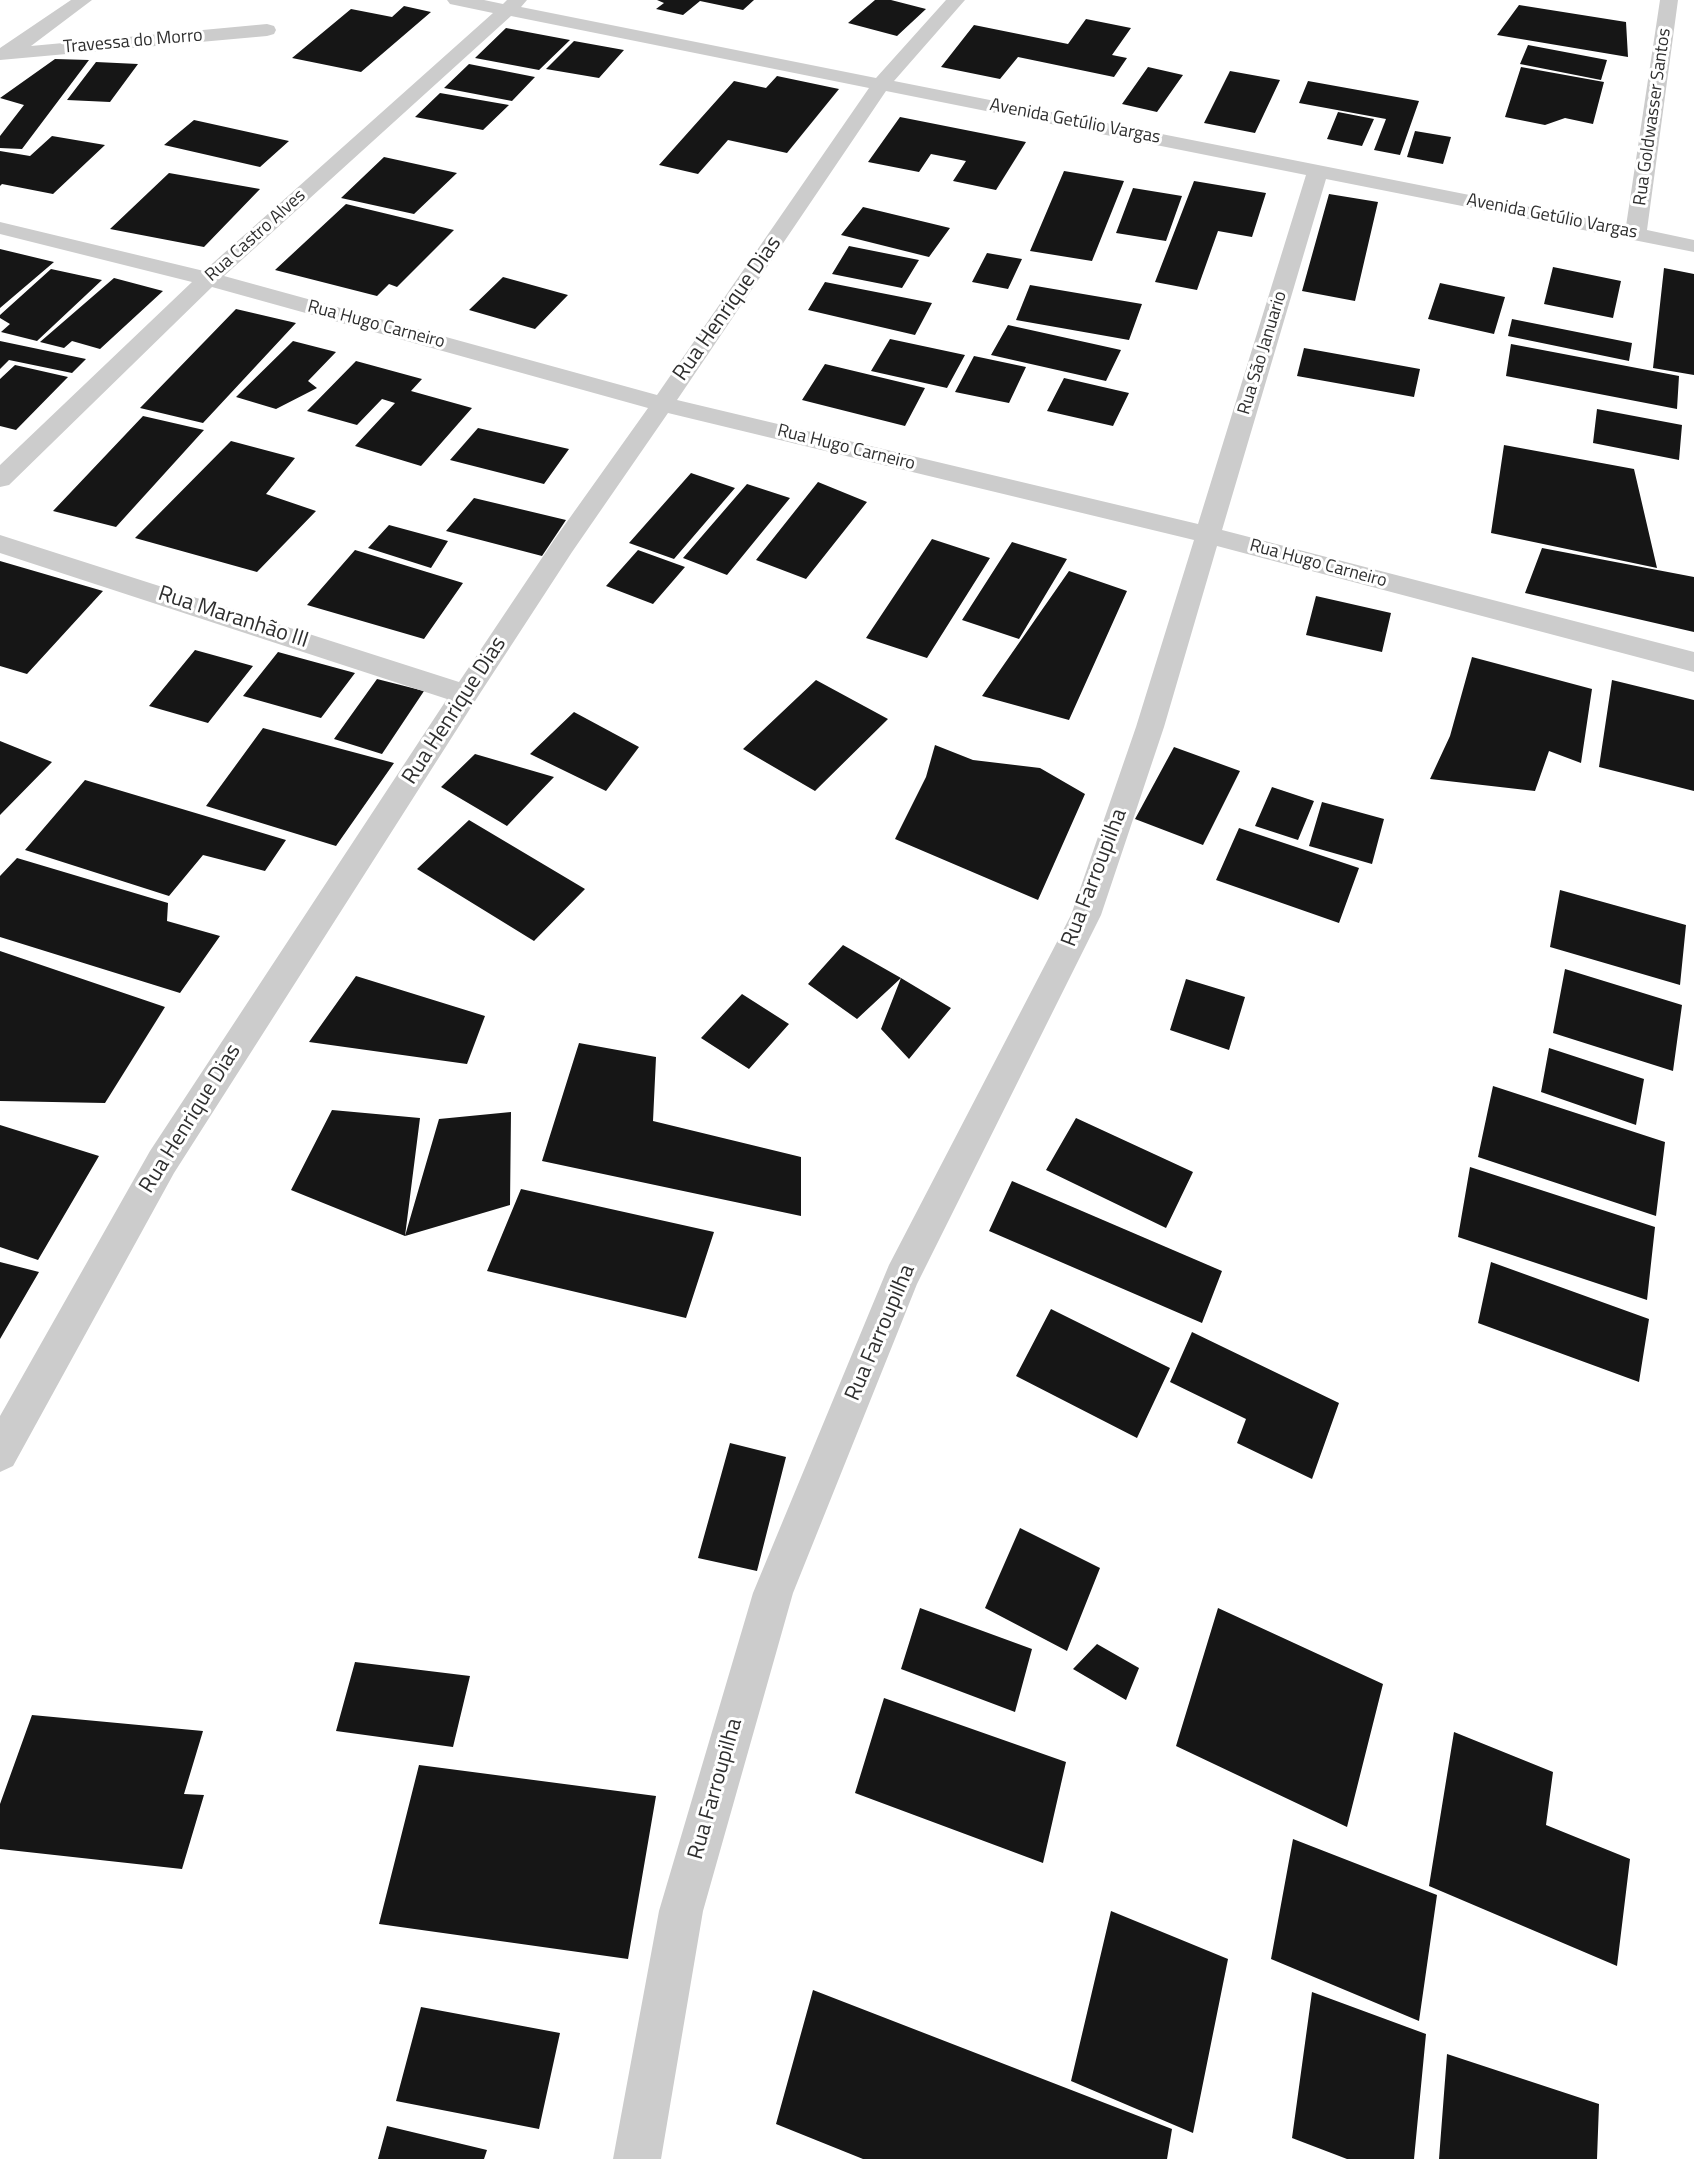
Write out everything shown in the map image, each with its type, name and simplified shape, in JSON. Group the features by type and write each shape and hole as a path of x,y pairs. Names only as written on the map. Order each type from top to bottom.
{"street":[{"path":"2,55 83,0"},
{"name":"Avenida Getúlio Vargas","path":"456,0 512,5 882,83 1694,246"},
{"name":"Rua Henrique Dias","path":"0,1453 162,1162 465,694 563,546 882,83 956,0"},
{"name":"Rua Goldwasser Santos","path":"1636,234 1669,0"},
{"name":"Rua Castro Alves","path":"0,478 208,279 512,5"},
{"name":"Travessa do Morro","path":"2,55 267,30"},
{"name":"Rua São Januario","path":"1207,535 1318,170"},
{"name":"Rua Hugo Carneiro","path":"0,228 208,279 662,404 1207,535 1694,662"},
{"name":"Rua Farroupilha","path":"637,2159 681,1911 773,1593 902,1277 1086,915 1150,727 1207,535"},
{"name":"Rua Maranhão III","path":"0,544 465,694"}],"building":[{"path":"657,0 754,0 743,10 700,1 683,15 656,9 664,3"},
{"path":"875,0 891,0 926,9 897,36 848,23"},
{"path":"1519,5 1626,22 1628,57 1497,35"},
{"path":"404,6 431,12 361,72 292,58 351,9 392,17"},
{"path":"1086,19 1131,28 1112,55 1127,58 1114,77 1018,57 1000,79 941,67 974,25 1068,44"},
{"path":"506,28 570,40 539,70 475,58"},
{"path":"574,41 624,50 599,78 546,69"},
{"path":"1528,45 1607,60 1601,80 1520,64"},
{"path":"55,59 89,60 22,149 0,148 0,136 24,105 0,98"},
{"path":"96,62 138,64 110,102 67,100"},
{"path":"469,64 535,77 512,101 444,88"},
{"path":"1148,67 1183,75 1157,112 1122,104"},
{"path":"1521,67 1604,82 1593,124 1565,118 1545,125 1505,117"},
{"path":"1230,71 1280,80 1255,133 1204,123"},
{"path":"777,76 839,89 787,153 728,140 698,174 659,165 734,81 766,88"},
{"path":"1308,81 1419,101 1400,155 1374,150 1386,119 1299,103"},
{"path":"440,93 509,105 483,130 415,117"},
{"path":"1338,112 1374,119 1362,146 1327,139"},
{"path":"900,117 1026,142 996,190 953,181 966,161 931,154 919,172 868,162"},
{"path":"194,120 289,141 260,167 164,145"},
{"path":"1415,131 1451,137 1443,164 1407,157"},
{"path":"52,136 105,145 53,194 2,184 0,186 0,151 30,156"},
{"path":"384,157 457,173 414,214 341,198"},
{"path":"1064,171 1124,181 1092,261 1030,251"},
{"path":"169,173 260,189 204,247 110,229"},
{"path":"1194,181 1266,193 1252,237 1218,231 1197,290 1155,282"},
{"path":"1133,188 1182,196 1166,241 1116,233"},
{"path":"1329,194 1378,202 1355,301 1302,291"},
{"path":"346,204 454,230 397,287 389,284 377,296 275,270"},
{"path":"863,207 950,228 929,257 841,235"},
{"path":"849,246 919,260 902,288 832,274"},
{"path":"0,249 54,262 0,308"},
{"path":"987,253 1022,259 1008,289 972,282"},
{"path":"1553,267 1621,281 1613,318 1544,304"},
{"path":"1664,268 1694,274 1694,375 1653,368"},
{"path":"51,269 102,280 37,341 1,332 10,324 0,318 0,315"},
{"path":"503,277 568,295 535,329 469,310"},
{"path":"114,278 163,291 100,349 72,341 64,348 40,342"},
{"path":"825,282 932,303 915,335 808,310"},
{"path":"1440,283 1505,297 1494,334 1428,319"},
{"path":"1030,285 1142,304 1129,340 1016,320"},
{"path":"236,309 296,323 203,423 140,408"},
{"path":"1512,319 1632,343 1629,361 1508,336"},
{"path":"1008,325 1121,350 1106,381 991,355"},
{"path":"890,339 965,355 947,388 871,371"},
{"path":"0,341 86,359 72,373 9,360 0,369"},
{"path":"293,341 336,352 308,381 317,388 276,409 236,397"},
{"path":"1511,344 1679,376 1677,409 1506,376"},
{"path":"1304,348 1420,369 1414,397 1297,376"},
{"path":"974,356 1026,367 1009,403 955,392"},
{"path":"356,361 422,379 411,391 472,408 421,466 355,446 395,403 382,399 357,425 307,411"},
{"path":"825,364 925,388 905,426 802,400"},
{"path":"15,365 68,377 16,430 0,426 0,379"},
{"path":"1064,378 1129,393 1113,426 1047,411"},
{"path":"1597,409 1682,425 1679,460 1593,443"},
{"path":"143,416 204,430 116,527 53,511"},
{"path":"478,428 569,449 544,484 450,460"},
{"path":"231,441 295,458 266,494 316,511 257,572 135,538"},
{"path":"1504,445 1634,469 1657,568 1491,533"},
{"path":"691,473 735,488 674,559 629,543"},
{"path":"818,482 867,502 806,579 756,560"},
{"path":"747,484 790,498 727,575 683,558"},
{"path":"474,498 566,520 542,556 446,531"},
{"path":"389,525 448,541 431,568 368,548"},
{"path":"932,539 990,558 927,658 866,638"},
{"path":"1012,542 1067,559 1019,639 962,620"},
{"path":"1542,548 1694,577 1694,632 1525,593"},
{"path":"355,550 463,583 424,639 307,605"},
{"path":"638,550 685,567 653,604 606,586"},
{"path":"0,561 103,591 27,674 0,666"},
{"path":"1069,571 1127,591 1069,720 982,696"},
{"path":"1316,596 1391,613 1382,652 1306,635"},
{"path":"195,650 253,666 208,723 149,706"},
{"path":"278,652 355,673 321,718 243,696"},
{"path":"1472,657 1592,689 1581,763 1549,751 1535,791 1430,779 1450,736"},
{"path":"377,679 424,691 382,754 334,739"},
{"path":"816,680 888,719 815,791 743,749"},
{"path":"1612,680 1694,700 1694,791 1599,767"},
{"path":"574,712 639,747 606,791 530,754"},
{"path":"263,728 394,763 336,846 206,806"},
{"path":"0,741 52,762 0,815"},
{"path":"935,745 973,760 1040,768 1085,794 1038,900 895,839 926,777"},
{"path":"1174,747 1240,771 1203,845 1135,819"},
{"path":"475,754 554,777 507,826 441,787"},
{"path":"85,780 286,840 265,871 203,855 169,896 25,850"},
{"path":"1272,787 1314,801 1298,840 1255,826"},
{"path":"1322,802 1384,819 1372,864 1309,846"},
{"path":"469,820 585,889 534,941 417,869"},
{"path":"1239,828 1359,868 1339,923 1216,880"},
{"path":"17,858 168,903 167,921 220,936 180,993 0,937 0,876"},
{"path":"1560,890 1686,925 1680,985 1550,947"},
{"path":"843,945 901,978 857,1019 808,984"},
{"path":"0,951 165,1007 105,1103 0,1101"},
{"path":"1565,969 1682,1005 1673,1071 1553,1033"},
{"path":"356,976 485,1016 467,1064 309,1042"},
{"path":"901,978 951,1008 909,1059 881,1029"},
{"path":"1186,979 1245,997 1229,1050 1170,1030"},
{"path":"742,994 789,1024 749,1069 701,1038"},
{"path":"579,1043 656,1057 653,1121 801,1157 801,1216 542,1161"},
{"path":"1549,1048 1644,1079 1636,1125 1541,1092"},
{"path":"1493,1086 1665,1142 1656,1216 1478,1157"},
{"path":"332,1110 420,1118 405,1236 291,1190"},
{"path":"511,1112 510,1205 405,1236 439,1119"},
{"path":"1076,1118 1193,1172 1166,1228 1046,1170"},
{"path":"0,1125 99,1156 38,1260 0,1247"},
{"path":"1470,1167 1655,1227 1647,1300 1458,1237"},
{"path":"1012,1181 1222,1271 1202,1323 989,1231"},
{"path":"521,1189 714,1232 686,1318 487,1271"},
{"path":"0,1262 39,1272 0,1339"},
{"path":"1491,1262 1649,1319 1639,1382 1478,1323"},
{"path":"1051,1309 1170,1368 1137,1438 1016,1376"},
{"path":"1192,1332 1339,1403 1312,1479 1237,1443 1246,1419 1170,1382"},
{"path":"730,1443 786,1457 757,1571 698,1558"},
{"path":"1020,1528 1100,1568 1067,1651 985,1608"},
{"path":"920,1608 1032,1649 1015,1712 901,1669"},
{"path":"1218,1608 1383,1684 1347,1827 1176,1746"},
{"path":"1097,1644 1139,1668 1126,1700 1073,1669"},
{"path":"355,1662 470,1676 453,1747 336,1731"},
{"path":"884,1698 1066,1762 1043,1863 855,1793"},
{"path":"32,1715 203,1731 184,1794 204,1795 182,1869 0,1849 0,1804"},
{"path":"1454,1732 1553,1772 1546,1825 1630,1859 1617,1966 1429,1886"},
{"path":"419,1765 656,1796 628,1959 379,1924"},
{"path":"1293,1839 1437,1895 1419,2021 1271,1959"},
{"path":"1111,1911 1228,1959 1193,2133 1071,2081"},
{"path":"813,1990 1172,2129 1167,2159 863,2159 776,2124"},
{"path":"1312,1992 1426,2034 1414,2159 1347,2159 1292,2138"},
{"path":"421,2007 560,2033 539,2129 396,2101"},
{"path":"1447,2054 1599,2104 1597,2159 1439,2159"},
{"path":"387,2126 487,2150 484,2159 378,2159"}]}
